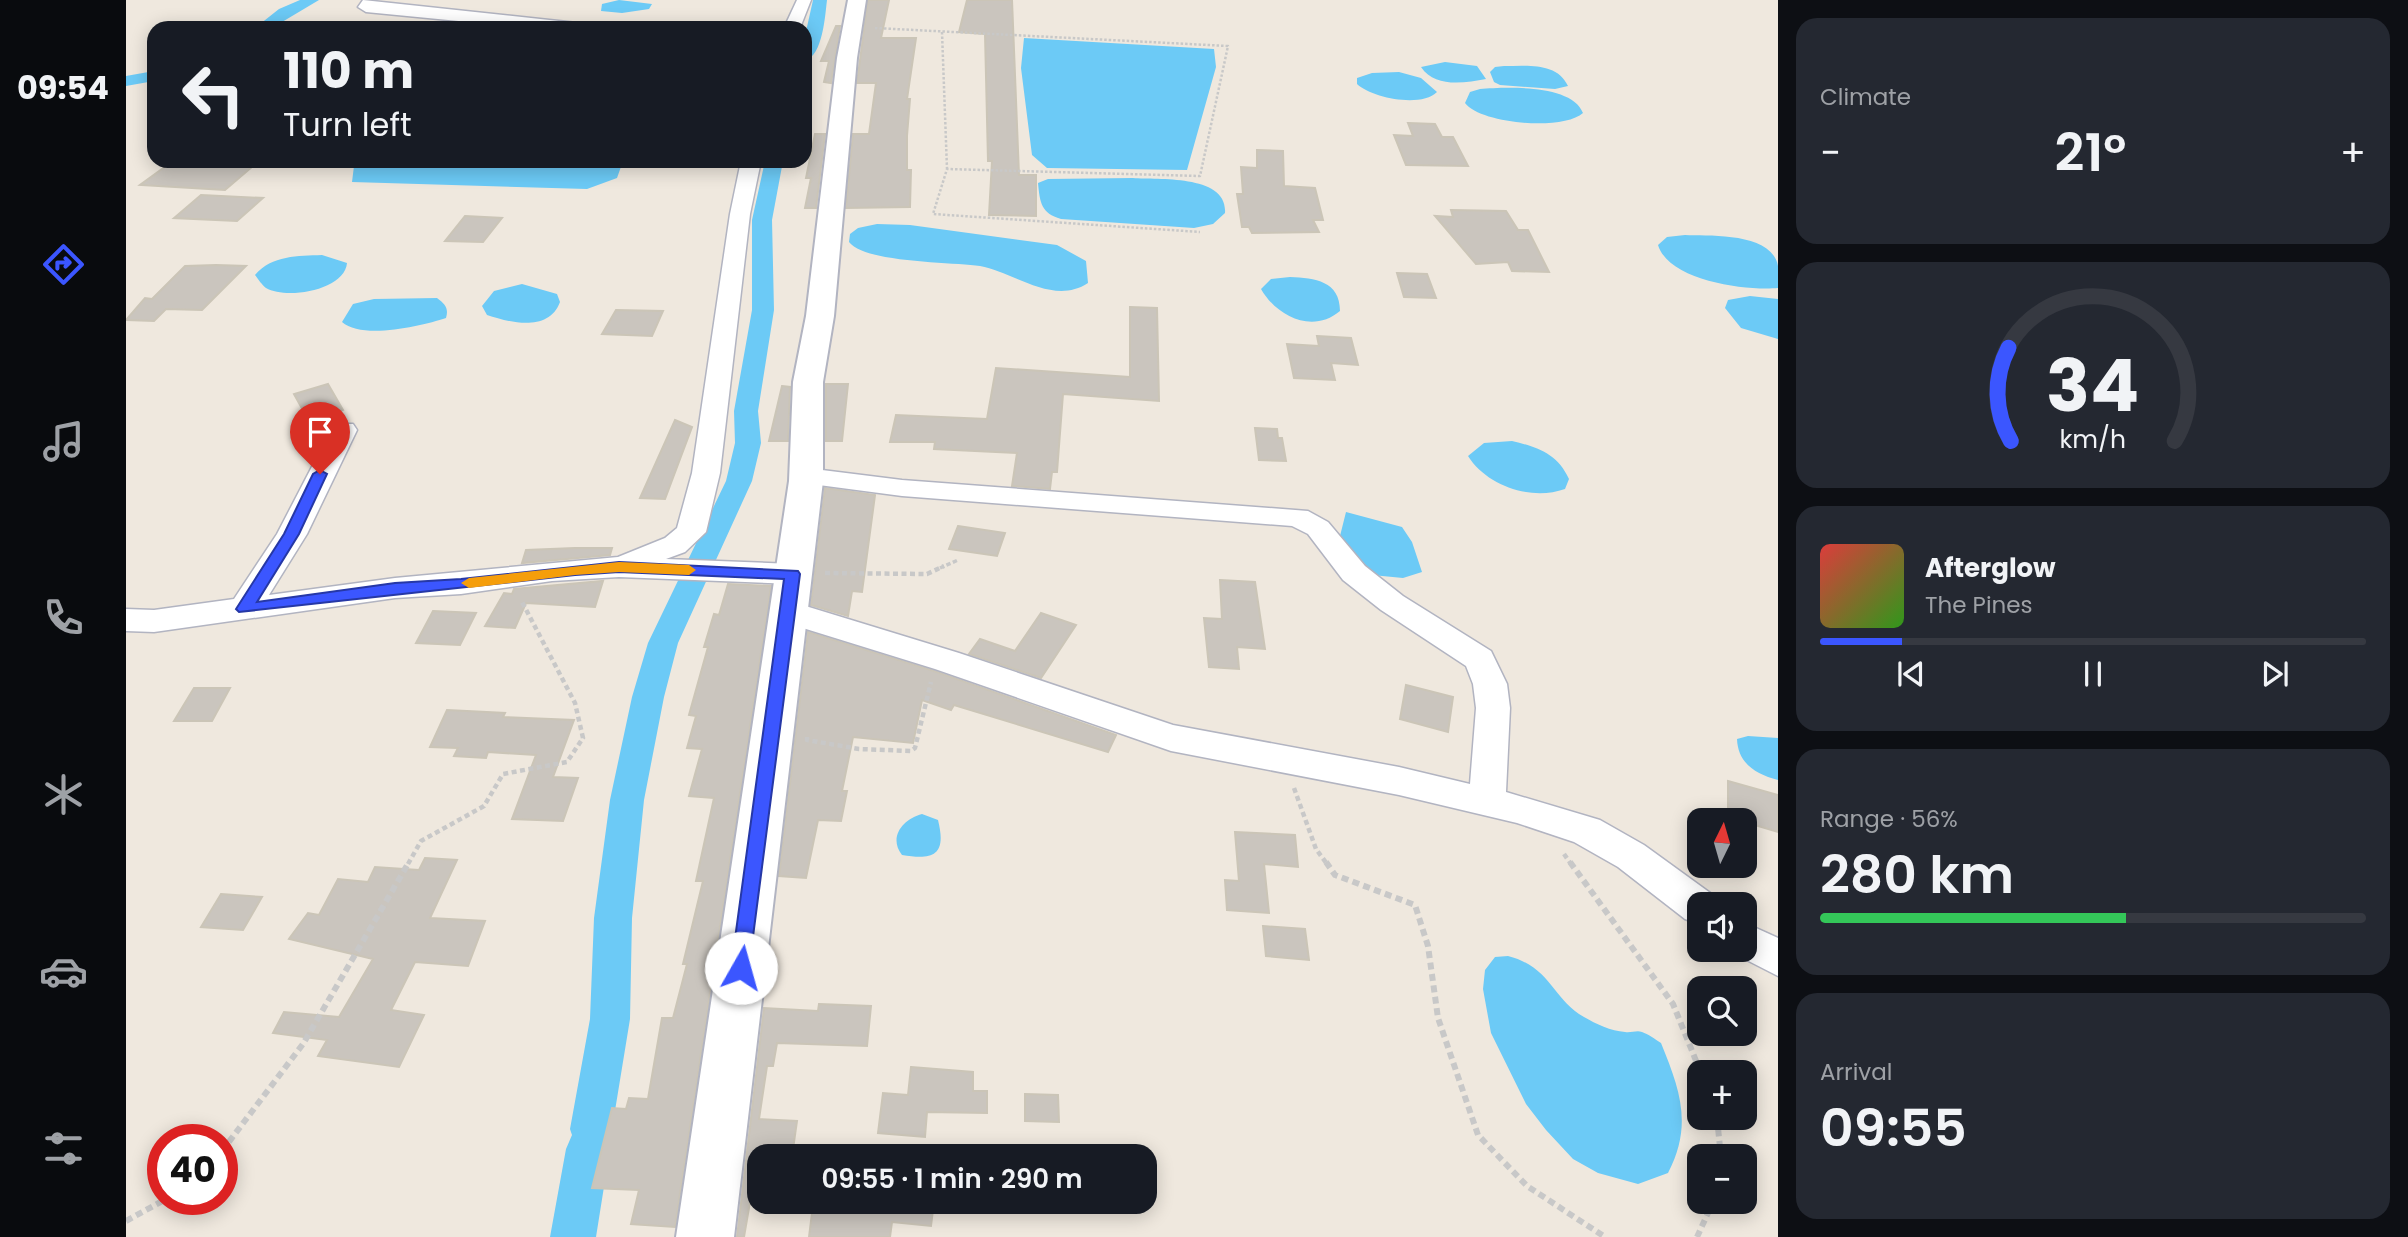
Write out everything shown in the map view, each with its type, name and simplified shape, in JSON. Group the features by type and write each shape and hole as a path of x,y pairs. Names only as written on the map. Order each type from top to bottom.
{"street":[{"path":"371,0 366,7 507,21"},
{"path":"795,21 804,0"},
{"path":"705,1237 806,476 808,382 820,316 855,13"},
{"path":"619,567 675,545 691,532 710,446 736,240 750,168"},
{"path":"244,609 292,534 344,430"},
{"path":"806,476 902,488 1298,517 1318,527 1354,573 1392,603 1479,659 1490,684 1493,708 1488,802"},
{"path":"126,620 154,621 395,588 461,584 619,567 793,573"},
{"path":"788,612 937,658 1171,738 1284,757 1488,802 1543,817 1587,831 1631,856 1687,898"},
{"path":"1757,947 1778,958"}],"path":[{"path":"855,13 942,32 1228,46 1200,176 947,169"},
{"path":"942,32 947,169 933,214 1200,232"},
{"path":"793,573 927,575 958,560"},
{"path":"238,1130 303,1044 421,841 484,806 503,774 567,762 583,738 575,703 510,577"},
{"path":"807,732 807,740 849,748 885,751 915,748 937,658"},
{"path":"1284,757 1317,849 1335,874 1415,905 1428,946 1438,1018 1478,1135 1527,1186 1605,1237"},
{"path":"1543,817 1575,873 1674,1004 1696,1060"},
{"path":"126,1221 147,1209"},
{"path":"1697,1237 1708,1214"}],"water":[{"path":"619,0 652,4 649,9 622,13 601,11 602,4"},
{"path":"1024,38 1214,49 1216,67 1187,170 1047,168 1032,155 1021,68"},
{"path":"1445,62 1477,66 1486,79 1442,81 1427,74 1421,67"},
{"path":"1495,67 1549,69 1563,78 1568,86 1555,89 1500,85 1494,82 1490,72"},
{"path":"1399,72 1421,78 1437,92 1420,99 1397,99 1374,93 1357,84 1357,78 1372,73"},
{"path":"1522,88 1553,92 1577,104 1583,113 1573,119 1558,122 1522,123 1504,120 1487,116 1465,103 1470,92 1480,89"},
{"path":"354,168 621,168 617,178 587,189 352,182"},
{"path":"1133,178 1204,185 1215,191 1223,200 1225,213 1213,224 1194,228 1061,219 1045,210 1038,183 1048,179"},
{"path":"877,224 910,225 1057,245 1086,261 1088,283 1075,289 1047,289 993,269 890,258 858,249 849,242 850,234 858,228"},
{"path":"1685,235 1738,238 1764,247 1773,255 1778,266 1778,288 1729,285 1692,275 1677,267 1665,257 1658,245 1667,237"},
{"path":"322,255 347,263 344,272 336,280 314,290 287,293 275,291 266,288 255,275 277,260"},
{"path":"1290,277 1317,280 1331,287 1339,301 1340,311 1330,318 1307,322 1286,314 1268,299 1261,289 1271,279"},
{"path":"522,284 557,294 560,302 555,312 547,318 528,323 487,315 482,306 494,291"},
{"path":"1750,296 1778,299 1778,339 1741,328 1725,308 1728,300"},
{"path":"437,298 446,306 446,318 422,325 377,331 351,327 342,322 353,304 374,299"},
{"path":"1512,441 1545,452 1559,463 1569,479 1565,489 1538,493 1511,488 1486,475 1468,456 1484,443"},
{"path":"1346,512 1402,527 1412,542 1422,572 1403,578 1372,575 1339,540"},
{"path":"1748,736 1778,738 1778,780 1755,771 1744,761 1737,739"},
{"path":"922,814 938,820 941,841 939,848 929,856 902,855 898,848 897,835 904,824"},
{"path":"1508,956 1522,961 1543,975 1573,1010 1584,1017 1614,1030 1642,1032 1661,1043 1674,1076 1682,1123 1676,1156 1668,1173 1638,1184 1598,1173 1573,1159 1526,1104 1491,1033 1483,989 1485,970 1495,957"}],"building":[{"path":"868,0 889,0 881,38 916,38 907,99 910,99 907,170 911,170 910,207 846,208 853,134 869,134 876,83 857,83"},
{"path":"967,0 1012,0 1019,175 1036,175 1036,216 989,215 992,161 988,161 985,34 959,32"},
{"path":"836,26 840,26 831,83 824,82 829,61 821,61"},
{"path":"1408,123 1435,124 1442,137 1453,137 1468,166 1406,165 1394,135 1413,136"},
{"path":"815,134 825,134 816,208 805,208 811,178 806,178 808,168 812,168"},
{"path":"1257,150 1283,151 1284,186 1315,188 1323,220 1313,220 1319,232 1252,233 1249,227 1242,227 1237,194 1243,194 1241,167 1257,168"},
{"path":"163,168 251,168 225,190 140,185"},
{"path":"201,195 263,198 237,221 174,218"},
{"path":"1451,210 1506,211 1518,230 1528,230 1549,272 1512,271 1508,262 1476,264 1435,216 1453,217"},
{"path":"465,216 502,218 483,242 445,241"},
{"path":"185,266 246,266 202,310 166,309 154,321 126,320 145,298 152,299"},
{"path":"1397,273 1427,274 1436,298 1404,297"},
{"path":"1130,307 1157,308 1159,401 1063,394 1057,472 1052,472 1050,489 1012,486 1017,453 934,449 935,442 890,442 896,415 987,419 996,368 1130,377"},
{"path":"616,310 663,311 652,336 602,334"},
{"path":"1317,336 1351,338 1358,365 1331,363 1335,380 1294,378 1287,344 1319,346"},
{"path":"328,384 343,410 309,421 294,394"},
{"path":"826,384 848,384 842,441 826,441"},
{"path":"782,386 790,387 788,441 769,441"},
{"path":"675,420 692,427 665,499 640,498"},
{"path":"1255,428 1277,429 1278,438 1282,438 1286,461 1259,460"},
{"path":"825,488 875,495 862,592 852,591 848,616 811,605"},
{"path":"958,526 1005,533 997,556 949,549"},
{"path":"612,548 610,555 522,563 526,550"},
{"path":"1220,580 1255,582 1265,649 1237,647 1239,669 1209,667 1204,618 1222,619"},
{"path":"603,581 595,607 526,603 515,628 485,626 504,593 512,594 514,589"},
{"path":"728,584 771,586 675,1227 631,1224 639,1190 592,1188 612,1108 626,1109 629,1098 648,1099 662,1018 673,1018 687,964 683,964 703,881 696,881 714,798 689,796 702,749 687,748 696,716 689,715 708,647 704,647 714,614 719,615"},
{"path":"433,611 476,613 460,645 416,643"},
{"path":"1041,613 1076,625 1041,678 969,654 980,639 1015,651"},
{"path":"808,632 934,671 1116,735 1108,752 954,705 951,710 922,700 913,743 853,737 842,791 847,791 841,821 818,820 806,878 779,876"},
{"path":"1406,685 1453,697 1448,732 1400,719"},
{"path":"194,688 230,688 212,721 174,721"},
{"path":"447,710 505,713 503,717 574,720 553,777 578,778 563,821 512,819 536,755 488,752 486,758 454,756 458,748 430,747"},
{"path":"1728,781 1778,795 1778,832 1757,826 1757,808 1728,808"},
{"path":"1235,832 1295,835 1298,867 1264,864 1269,913 1227,910 1225,880 1239,881"},
{"path":"425,858 457,860 430,918 485,921 468,966 415,962 391,1010 424,1015 399,1067 318,1056 327,1040 273,1033 284,1012 339,1017 373,959 289,939 308,913 319,915 338,879 368,882 375,867 419,870"},
{"path":"221,894 262,897 243,930 201,927"},
{"path":"1263,926 1305,929 1309,960 1266,956"},
{"path":"819,1004 871,1006 867,1046 777,1043 773,1066 767,1066 759,1119 797,1121 794,1144 748,1144 764,1008 818,1011"},
{"path":"911,1067 973,1072 973,1091 987,1091 987,1113 927,1112 925,1137 878,1133 883,1093 908,1095"},
{"path":"1025,1094 1058,1095 1059,1122 1025,1121"},
{"path":"747,1152 748,1214 744,1237 737,1237"},
{"path":"812,1214 932,1214 931,1226 892,1222 890,1237 809,1237"}],"waterway":[{"path":"272,21 284,12 312,0"},
{"path":"812,38 820,0"},
{"path":"126,81 147,77"},
{"path":"591,1129 610,1019 613,918 627,800 648,697 663,643 739,481 748,443 746,411 763,310 762,220 773,168"},
{"path":"573,1237 588,1149"}],"slow traffic":[{"path":"469,583 552,571 619,567 689,570"}],"route":[{"path":"320,474 292,534 244,609 395,588 461,584 552,571 619,567 793,574 741,968"}]}
